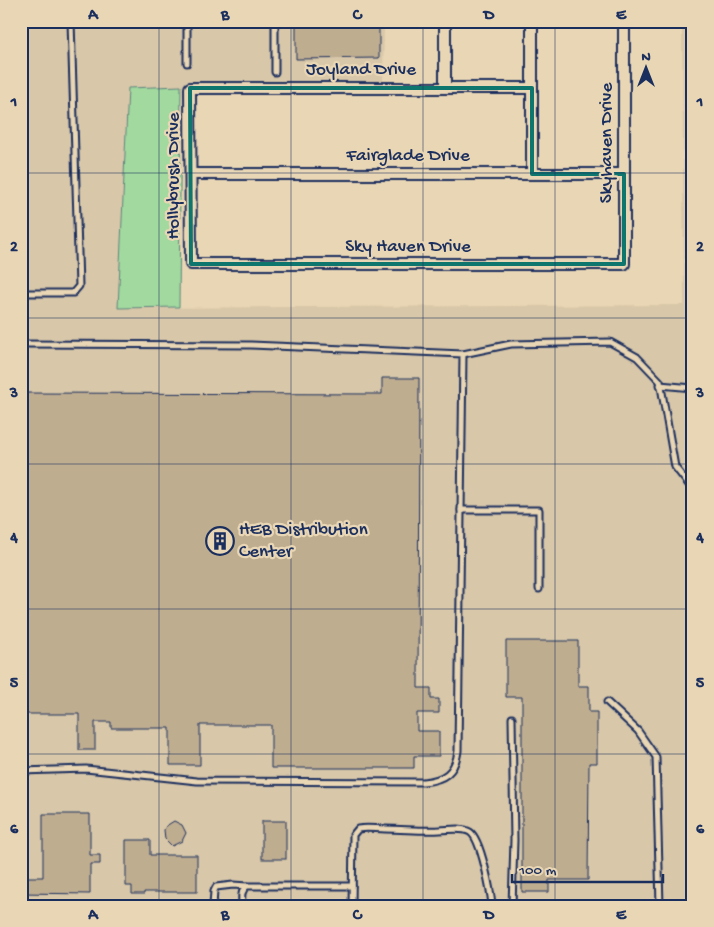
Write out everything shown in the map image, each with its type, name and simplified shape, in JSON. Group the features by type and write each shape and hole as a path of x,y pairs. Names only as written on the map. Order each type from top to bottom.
{"street":[{"path":"445,21 445,88"},
{"path":"532,21 532,174"},
{"name":"Skyhaven Drive","path":"624,21 624,264"},
{"name":"Joyland Drive","path":"190,88 532,88"},
{"name":"Hollybrush Drive","path":"190,88 192,174 191,264"},
{"name":"Fairglade Drive","path":"192,174 624,174"},
{"name":"Sky Haven Drive","path":"191,264 624,264"}],"lane":[{"path":"21,293 73,293 79,286 71,21"},
{"path":"186,63 187,21"},
{"path":"275,21 275,72"},
{"path":"21,344 251,344 463,354 511,344 610,342 637,357 660,381 675,467 693,490"},
{"path":"21,771 86,769 197,781 423,782 436,781 453,769 457,761 458,751 463,354"},
{"path":"660,385 693,388"},
{"path":"461,510 540,510 539,589"},
{"path":"607,702 638,731 656,757 660,906"},
{"path":"512,718 514,840 512,906"},
{"path":"352,906 353,835 358,829 370,828 460,829 470,832 476,837 487,876 492,906"},
{"path":"213,906 213,896 216,887 233,884 247,886 352,886"},
{"path":"242,906 242,892 247,886"}],"highlighted area":[{"path":"190,88 532,88 532,174 624,174 624,264 191,264"}],"shaded area":[{"path":"21,21 384,21 383,82 128,88 118,308 684,305 682,21 693,21 693,906 21,906"}],"green space":[{"path":"181,86 179,307 118,308 128,88"}],"building":[{"path":"296,21 379,21 379,58 296,59"},
{"name":"HEB Distribution Center","path":"382,378 419,378 418,688 431,688 431,699 439,699 439,713 417,713 417,731 439,731 439,756 414,756 414,768 271,768 271,725 200,725 200,765 170,765 170,728 111,728 111,722 95,722 95,750 79,750 79,714 21,714 21,393 382,394"},
{"path":"506,641 578,641 578,686 589,686 589,712 597,712 597,763 589,763 588,880 549,880 549,892 522,892 522,697 506,697"},
{"path":"43,814 90,814 90,855 100,855 100,864 90,864 90,894 21,893 21,877 43,877"},
{"path":"174,821 182,825 186,833 182,841 172,846 165,839 164,830 166,826"},
{"path":"262,821 286,821 286,859 262,859"},
{"path":"126,840 150,840 150,855 197,855 197,892 144,892 144,894 132,894 132,886 126,886"}],"waterway":[{"path":"693,313 691,355 693,360"}],"place":[{"name":"HEB Distribution Center","path":"220,541"}]}
